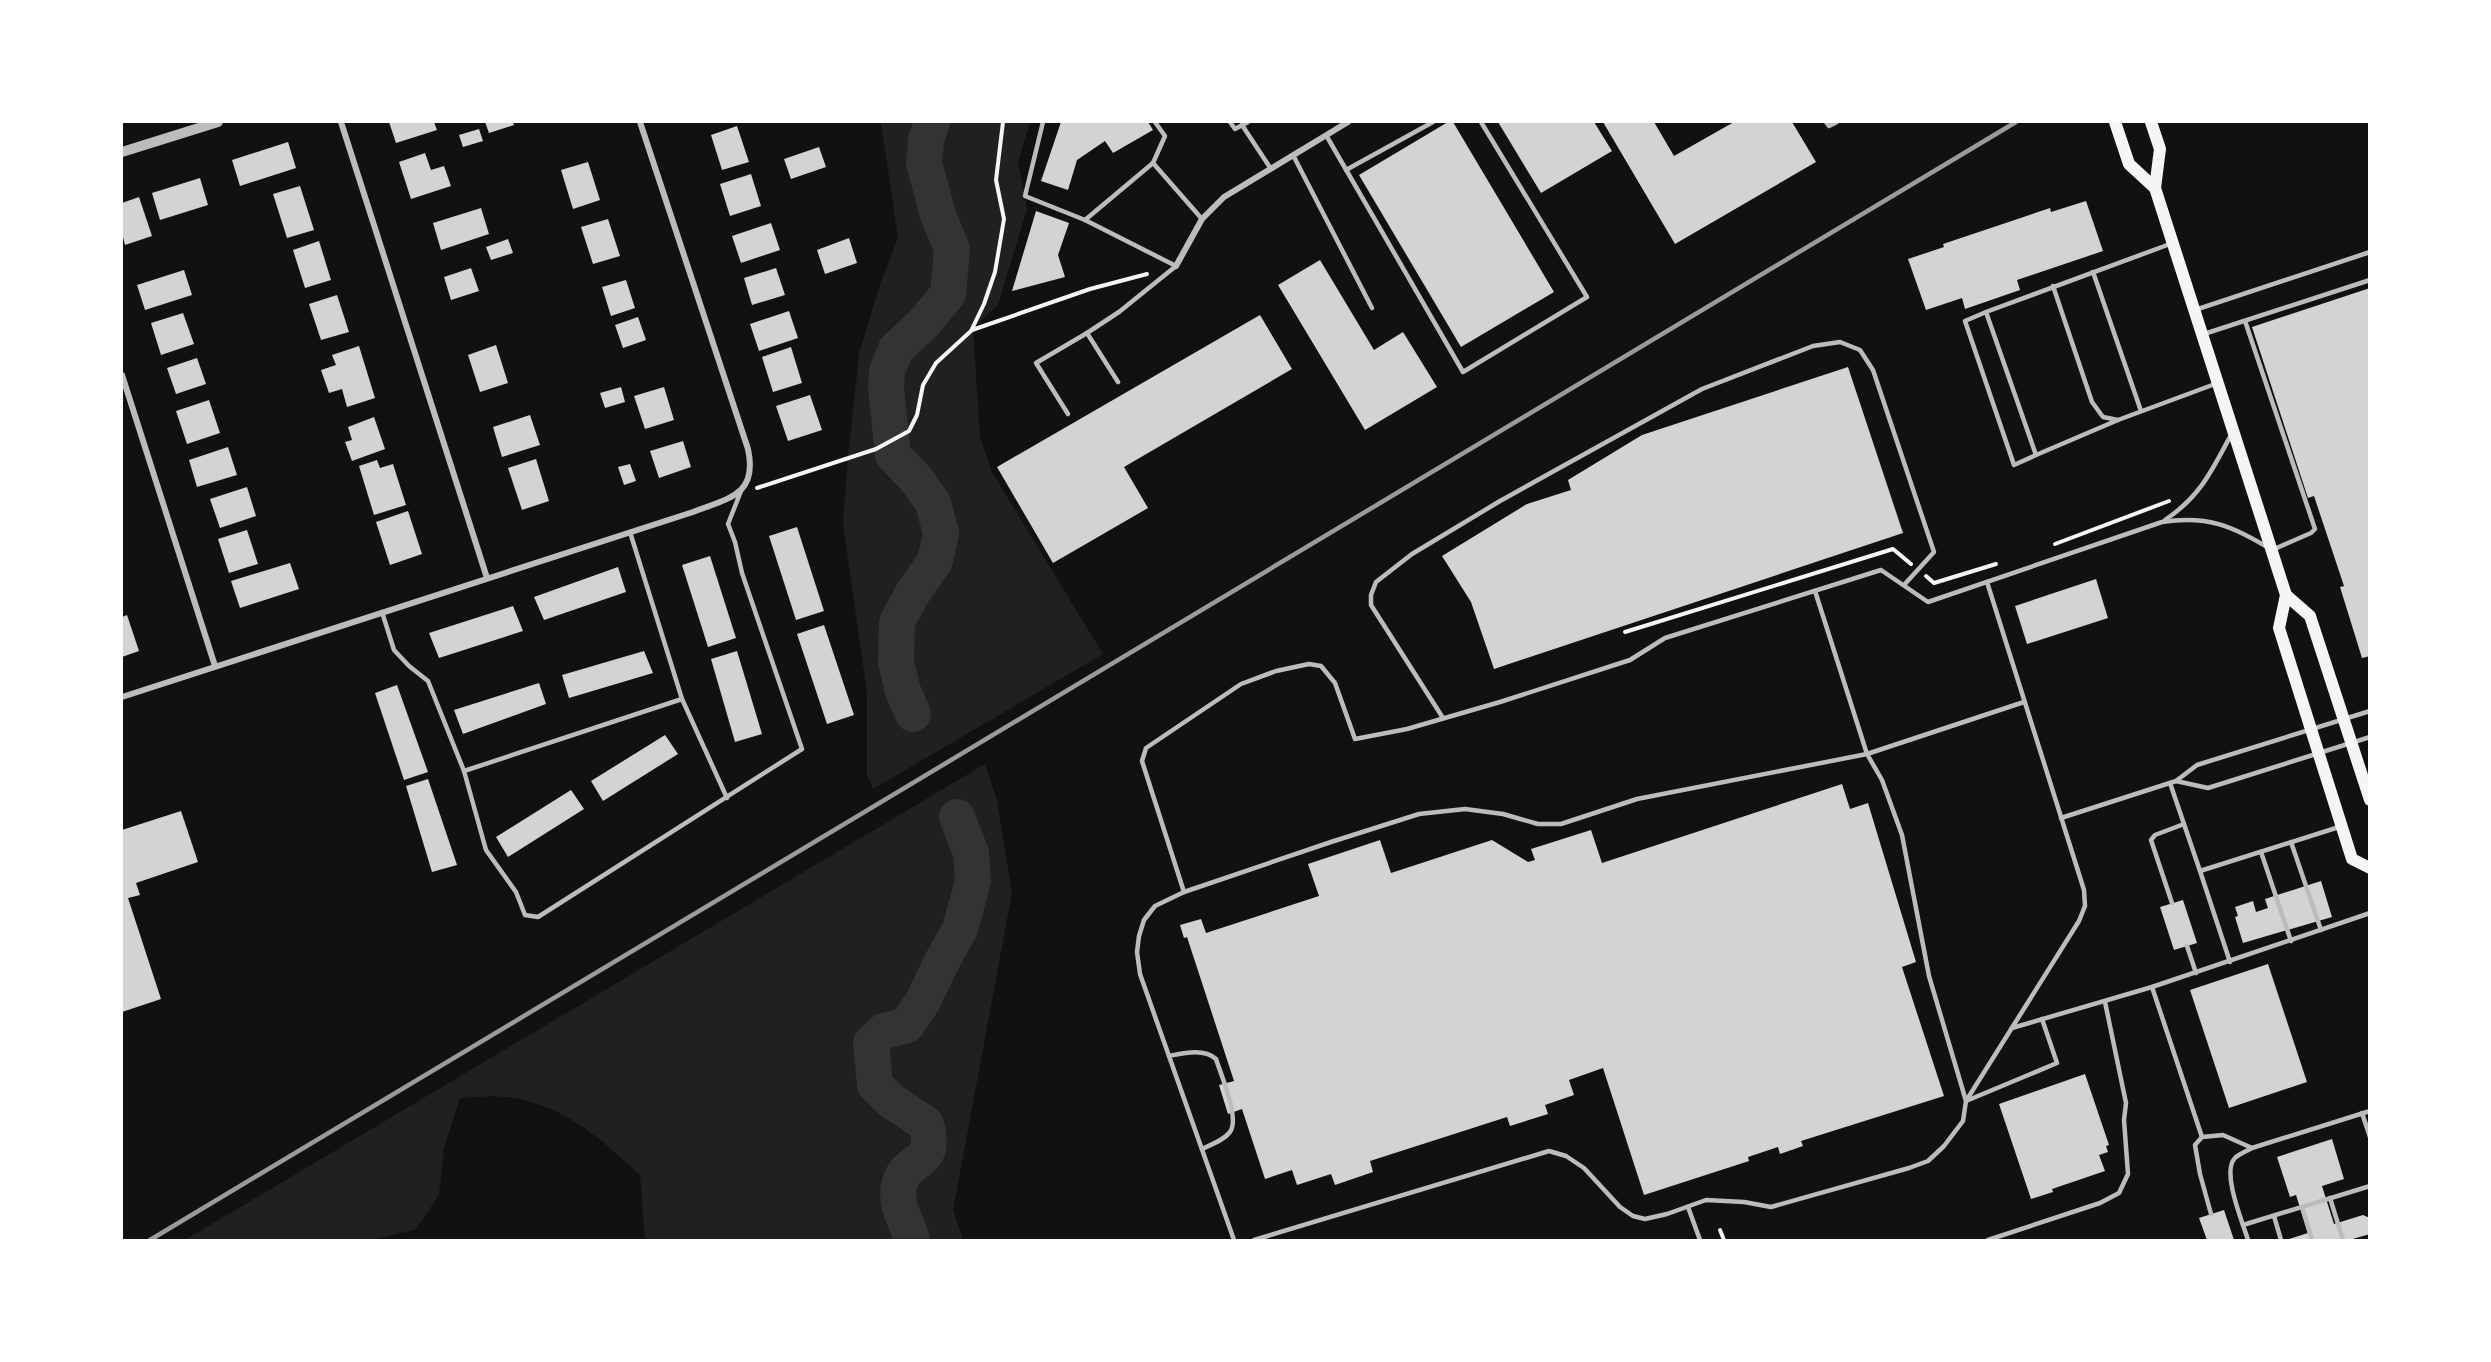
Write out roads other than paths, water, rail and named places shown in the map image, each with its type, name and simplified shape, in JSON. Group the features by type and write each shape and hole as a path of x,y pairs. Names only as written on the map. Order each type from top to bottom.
{"main road":[{"path":"2115,122 2129,164 2155,188"},
{"path":"2151,122 2160,149 2155,188 2286,595 2279,628 2352,859 2370,868"},
{"path":"2286,595 2310,616 2370,800"}],"street":[{"path":"122,152 218,122"},
{"path":"341,122 487,578"},
{"path":"122,697 702,509 741,491 750,477 751,462 748,449 640,122"},
{"path":"1176,266 1202,219 1224,197 1348,122"},
{"path":"122,375 215,666"}],"lane":[{"path":"1043,122 1025,196 1085,220 1176,266 1119,312 1036,363 1068,414"},
{"path":"1085,220 1153,163 1164,136 1155,122"},
{"path":"1230,122 1235,129 1248,122"},
{"path":"1346,170 1433,122"},
{"path":"1326,135 1463,372 1587,297 1481,122"},
{"path":"1826,122 1829,126 1837,122"},
{"path":"1242,125 1270,169"},
{"path":"1293,155 1372,308"},
{"path":"1153,163 1202,219"},
{"path":"2173,243 2053,286 1965,321 2014,465 2118,420 2218,383"},
{"path":"2194,310 2370,252"},
{"path":"2093,272 2141,411"},
{"path":"2202,335 2370,280"},
{"path":"2053,286 2092,402 2103,417 2118,420"},
{"path":"1986,312 2036,455"},
{"path":"1184,892 1142,761 1146,748 1241,684 1276,671 1309,664 1320,666 1335,683 1355,739 1407,729 1616,665 1630,660 1665,638 1881,570 1928,602 2162,522 2187,518 2205,520 2248,535 2272,550 2311,533 2315,529 2245,321"},
{"path":"1088,333 1118,382"},
{"path":"1443,718 1371,605 1371,595 1376,582 1412,554 1500,501 1702,389 1813,346 1840,342 1860,350 1874,370 1934,552 1904,585"},
{"path":"2162,522 2197,495 2233,431"},
{"path":"382,612 394,650 428,681 464,771 486,850 516,892 525,915 538,917 802,749 742,573 728,524 741,491"},
{"path":"630,532 682,699 727,798"},
{"path":"1254,1240 1550,1151 1566,1156 1584,1168 1620,1207 1632,1216 1645,1219 1714,1199 1771,1207 1928,1161 1944,1146 1963,1121 1966,1101 2079,921 2085,906 2084,890 1987,582"},
{"path":"1815,591 1867,754 1882,780 1902,835 1929,976 1966,1101"},
{"path":"464,771 682,699"},
{"path":"1234,1240 1140,974 1137,952 1139,936 1144,920 1155,906 1184,892 1419,814 1465,809 1503,814 1538,824 1561,824 1638,799 1867,754 2024,702"},
{"path":"2061,818 2173,782 2197,765 2370,711"},
{"path":"2173,782 2208,788 2370,737"},
{"path":"2173,782 2184,824 2230,962"},
{"path":"2172,903 2151,840 2155,835 2184,824"},
{"path":"2200,871 2342,826"},
{"path":"2291,842 2321,930"},
{"path":"2261,852 2291,941"},
{"path":"2011,1028 2105,1002 2196,973 2370,913"},
{"path":"2187,946 2196,973"},
{"path":"2152,987 2202,1137"},
{"path":"1988,1240 2100,1203 2119,1193 2128,1174 2124,1120 2126,1102 2105,1002"},
{"path":"1966,1101 2057,1064 2042,1019"},
{"path":"1169,1056 1189,1052 1210,1054 1216,1059 1233,1113 1234,1126 1229,1134 1220,1141 1202,1149"},
{"path":"2248,1240 2230,1183 2230,1168 2234,1158 2252,1148 2370,1111"},
{"path":"2362,1113 2370,1137"},
{"path":"2211,1214 2195,1145 2202,1137 2223,1135 2252,1148"},
{"path":"2243,1225 2370,1186"},
{"path":"2330,1198 2343,1240"},
{"path":"1688,1207 1700,1240"},
{"path":"2302,1207 2313,1240"},
{"path":"2274,1216 2281,1240"}],"waterway":[{"path":"913,714 903,691 896,662 897,622 912,594 935,561 941,533 933,503 916,479 893,455 886,387 887,371 896,349 923,324 948,294 952,249 938,215 924,163 926,140 932,122"},
{"path":"912,1240 899,1205 898,1190 904,1174 925,1154 929,1138 926,1124 890,1100 875,1085 871,1043 884,1031 907,1025 923,1001 960,929 973,881 971,853 957,817"}],"railway":[{"path":"150,1240 2016,122"}]}
